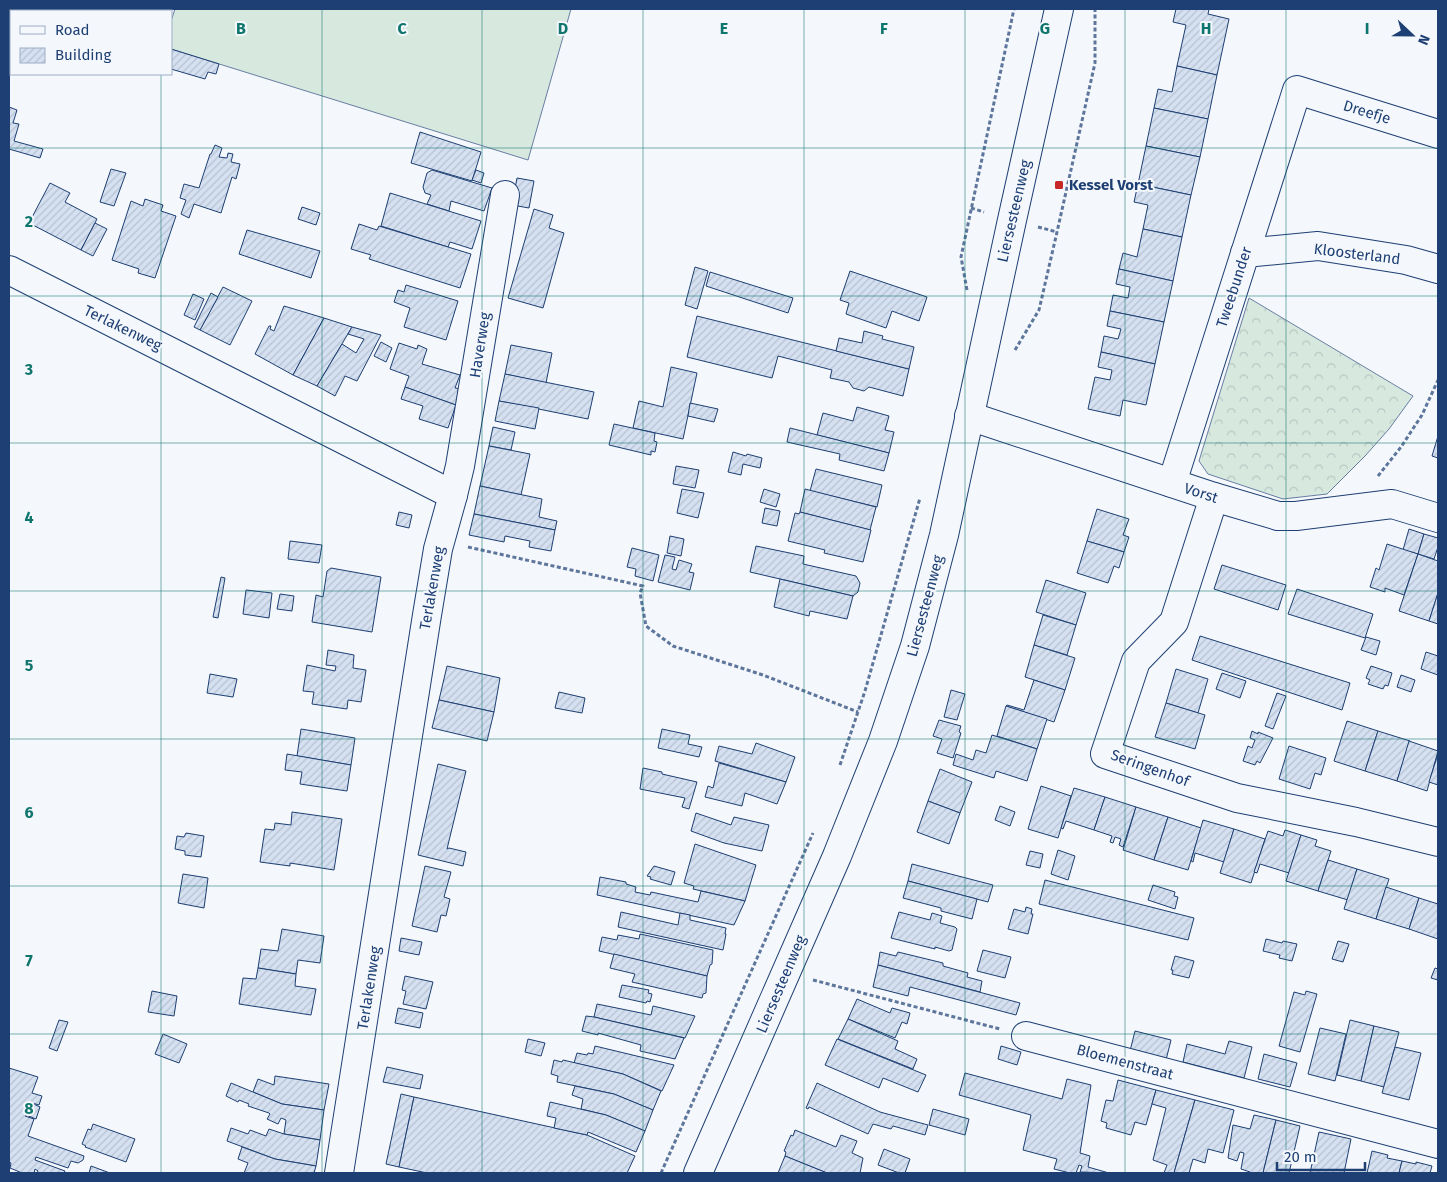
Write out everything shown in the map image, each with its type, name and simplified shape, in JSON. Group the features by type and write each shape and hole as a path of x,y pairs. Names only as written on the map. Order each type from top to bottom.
{"street":[{"name":"Liersesteenweg","path":"698,1173 837,856 883,741 915,646 944,535 1059,9"},
{"name":"Dreefje","path":"1298,90 1438,133"},
{"name":"Tweebunder","path":"1172,483 1298,90"},
{"name":"Haverweg","path":"453,495 465,440 505,194"},
{"name":"Kloosterland","path":"1245,253 1318,246 1406,260 1438,268"},
{"name":"Terlakenweg","path":"9,270 453,495 441,540 426,625 340,1173"},
{"name":"Vorst","path":"970,416 1214,497 1278,516 1296,516 1392,504 1438,518"},
{"name":"Seringenhof","path":"1214,497 1174,622 1136,661 1105,754 1237,798 1356,822 1438,842"},
{"name":"Bloemenstraat","path":"1026,1036 1438,1144"}],"path":[{"path":"968,294 961,257 1014,9"},
{"path":"1012,355 1039,310 1044,290 1095,62 1095,9"},
{"path":"1348,509 1380,474 1401,447 1422,415 1438,380"},
{"path":"839,767 866,691 921,497"},
{"path":"441,540 642,586 640,593 646,626 673,646 763,675 858,712"},
{"path":"661,1173 814,831"},
{"path":"812,980 1026,1036"}],"green space":[{"path":"175,9 571,9 528,160 172,49 172,18"},
{"path":"1249,298 1413,396 1389,429 1327,494 1283,499 1208,474 1199,461"}],"building":[{"path":"1176,9 1209,9 1208,14 1229,19 1217,75 1177,66 1186,25 1173,22"},
{"path":"172,49 219,64 216,74 208,72 205,79 172,69"},
{"path":"1177,66 1217,75 1208,119 1154,108 1158,89 1172,92"},
{"path":"9,107 17,110 13,123 19,124 14,141 43,149 40,158 9,149"},
{"path":"1154,108 1208,119 1200,157 1146,146"},
{"path":"420,132 481,152 472,181 411,163"},
{"path":"215,145 222,148 219,157 227,158 228,153 233,154 231,162 240,164 236,179 232,177 221,213 194,204 189,218 181,214 186,200 180,198 184,184 199,188 210,154"},
{"path":"1146,146 1200,157 1191,195 1138,184"},
{"path":"111,169 126,173 114,206 100,202"},
{"path":"432,170 492,188 484,211 451,201 449,211 427,204 431,195 425,193 423,187 427,173"},
{"path":"476,170 484,173 481,183 472,180"},
{"path":"517,178 534,181 529,208 512,205"},
{"path":"50,183 70,193 65,202 97,219 81,250 29,223"},
{"path":"1138,184 1191,195 1182,237 1143,229 1148,205 1134,202"},
{"path":"390,193 481,221 472,249 450,242 448,247 381,226"},
{"path":"145,199 163,205 161,211 176,216 155,278 138,273 139,269 112,260 131,201 143,206"},
{"path":"302,207 320,213 316,225 298,219"},
{"path":"534,209 553,215 549,228 564,233 543,308 508,298"},
{"path":"95,223 107,229 93,256 81,250"},
{"path":"359,224 377,230 379,226 471,254 460,288 369,259 371,255 351,249"},
{"path":"1143,229 1182,237 1173,281 1119,269 1123,253 1137,257"},
{"path":"247,230 320,251 311,278 239,254"},
{"path":"695,267 708,271 697,309 685,305"},
{"path":"1119,269 1173,281 1164,322 1110,311 1113,295 1128,298 1130,287 1116,284"},
{"path":"850,271 927,297 919,321 892,311 886,328 846,314 849,303 840,300"},
{"path":"710,272 793,298 788,313 706,286"},
{"path":"406,285 458,301 446,340 404,327 410,308 394,302 398,290 404,292"},
{"path":"223,287 252,301 230,345 200,330"},
{"path":"211,293 218,297 200,330 194,327"},
{"path":"193,294 204,299 195,320 184,315"},
{"path":"284,306 324,318 293,375 255,354 269,326 274,331"},
{"path":"1110,311 1164,322 1155,364 1101,352 1104,336 1118,339 1121,329 1107,326"},
{"path":"697,316 909,369 903,396 869,387 864,391 853,388 849,382 830,378 832,370 778,356 772,378 687,357"},
{"path":"324,318 352,327 317,386 293,375"},
{"path":"352,327 381,335 357,381 345,376 335,396 317,386 342,344 356,353 364,339 348,334"},
{"path":"864,331 883,336 882,339 914,347 909,369 836,351 839,338 862,343"},
{"path":"381,342 392,348 386,362 374,356"},
{"path":"399,343 417,349 418,345 427,349 422,364 460,375 455,388 461,389 456,405 405,387 409,376 390,369"},
{"path":"511,345 552,353 546,383 505,374"},
{"path":"1101,352 1155,364 1146,405 1123,400 1120,416 1088,409 1095,377 1110,380 1112,370 1098,367"},
{"path":"671,367 697,373 683,439 633,428 639,401 663,407"},
{"path":"505,374 594,392 588,419 499,401"},
{"path":"405,387 456,405 448,428 419,419 423,406 401,399"},
{"path":"499,401 539,408 535,429 495,421"},
{"path":"690,403 718,409 714,422 688,416"},
{"path":"857,407 889,416 885,430 894,432 889,453 817,435 823,413 853,421"},
{"path":"614,424 655,433 654,441 657,442 655,452 651,451 651,455 609,445"},
{"path":"493,427 515,432 511,450 489,446"},
{"path":"790,428 889,453 884,471 839,460 840,454 787,442"},
{"path":"1438,436 1438,458 1432,456"},
{"path":"489,446 530,454 521,495 480,486"},
{"path":"733,452 762,458 760,468 743,464 741,475 728,472"},
{"path":"676,466 699,470 695,488 673,484"},
{"path":"816,469 882,485 877,507 810,491"},
{"path":"480,486 542,499 539,517 557,521 555,530 474,514"},
{"path":"682,489 704,493 698,518 677,513"},
{"path":"764,489 780,494 776,507 760,502"},
{"path":"805,489 876,507 870,530 800,512"},
{"path":"765,508 780,511 777,526 762,523"},
{"path":"1097,509 1129,519 1123,535 1129,537 1124,552 1087,541"},
{"path":"399,512 412,515 409,528 396,525"},
{"path":"800,512 871,530 863,562 824,553 825,550 788,541 795,513 799,514"},
{"path":"474,514 555,530 551,551 529,547 530,541 505,536 504,542 469,535"},
{"path":"1409,529 1424,534 1418,554 1403,550"},
{"path":"1424,534 1438,538 1438,547 1434,559 1418,554"},
{"path":"670,536 684,539 681,556 667,553"},
{"path":"290,541 322,545 319,563 288,559"},
{"path":"1087,541 1124,552 1119,568 1114,566 1108,583 1077,573"},
{"path":"1387,544 1418,554 1404,595 1385,588 1385,592 1370,587 1376,568 1379,570"},
{"path":"756,546 804,556 803,564 856,576 860,583 858,592 853,596 750,572"},
{"path":"632,548 659,555 653,581 635,576 636,569 627,567"},
{"path":"1418,554 1438,561 1438,593 1429,621 1399,611"},
{"path":"665,555 675,557 672,569 676,570 679,560 692,564 689,572 694,573 690,590 658,582"},
{"path":"1222,565 1286,585 1278,610 1214,589"},
{"path":"331,568 381,577 372,632 312,622 316,595 323,597 327,571"},
{"path":"221,577 225,578 218,618 213,617"},
{"path":"780,579 853,596 847,619 810,611 809,616 774,607"},
{"path":"1046,580 1086,593 1076,625 1036,612"},
{"path":"1297,589 1373,614 1365,638 1288,614"},
{"path":"246,590 272,593 269,618 243,614"},
{"path":"1438,593 1438,624 1429,621"},
{"path":"280,594 294,596 292,611 277,609"},
{"path":"1043,615 1076,625 1067,655 1034,645"},
{"path":"1200,636 1350,683 1342,710 1192,660"},
{"path":"1366,637 1380,641 1376,655 1361,650"},
{"path":"1034,645 1075,658 1065,690 1025,677"},
{"path":"328,650 354,655 353,668 366,670 361,702 348,700 347,709 312,704 314,692 303,691 307,665 335,671 336,666 326,665"},
{"path":"1426,652 1438,656 1438,675 1421,669"},
{"path":"447,666 500,678 494,712 439,700"},
{"path":"1371,666 1392,673 1388,686 1385,685 1383,689 1368,684 1370,680 1366,678"},
{"path":"1176,669 1208,679 1198,713 1166,703"},
{"path":"1222,673 1246,681 1240,698 1216,689"},
{"path":"210,674 237,679 233,697 207,693"},
{"path":"1401,675 1415,680 1411,692 1397,687"},
{"path":"1034,680 1065,690 1054,722 1006,706 1024,710"},
{"path":"951,690 965,694 957,720 944,717"},
{"path":"559,692 585,698 582,713 555,708"},
{"path":"1277,693 1286,696 1273,729 1265,726"},
{"path":"439,700 494,712 487,741 432,728"},
{"path":"1166,703 1205,715 1195,749 1155,737"},
{"path":"1006,706 1047,719 1037,749 997,736"},
{"path":"939,720 961,726 959,732 961,733 953,758 937,753 942,739 933,736"},
{"path":"1347,721 1378,731 1365,771 1334,761"},
{"path":"301,729 355,738 351,765 297,756"},
{"path":"662,729 690,735 688,744 702,747 699,757 658,748"},
{"path":"1252,731 1273,738 1260,763 1257,761 1255,765 1243,761 1248,746 1252,748 1255,740 1250,738"},
{"path":"1378,731 1410,741 1397,781 1365,771"},
{"path":"992,735 1037,749 1027,781 996,771 994,778 953,765 956,754 973,760 976,750 986,753"},
{"path":"1409,741 1438,751 1427,791 1397,781"},
{"path":"756,743 795,757 786,782 715,761 719,746 752,754"},
{"path":"1289,746 1326,758 1321,775 1315,773 1310,789 1279,779"},
{"path":"287,754 351,765 347,791 300,784 302,772 285,770"},
{"path":"1438,754 1438,785 1429,782"},
{"path":"719,763 786,782 777,804 745,793 742,806 705,797 708,786 713,788"},
{"path":"438,764 466,771 447,849 466,852 463,866 418,855"},
{"path":"643,768 697,782 689,809 682,807 685,798 640,789"},
{"path":"940,769 972,782 960,813 928,801"},
{"path":"1041,786 1071,796 1058,838 1028,829"},
{"path":"1074,788 1105,797 1094,830 1066,821 1063,829 1061,828"},
{"path":"1105,797 1136,807 1123,847 1119,845 1121,839 1115,837 1113,843 1110,842 1112,836 1094,830"},
{"path":"928,801 960,813 949,844 917,832"},
{"path":"1000,806 1015,812 1010,826 995,820"},
{"path":"1136,807 1168,817 1154,860 1123,850"},
{"path":"292,812 342,819 334,870 290,863 290,866 260,862 265,829 274,830 275,823 291,825"},
{"path":"696,813 731,825 734,817 769,825 762,851 724,843 691,831"},
{"path":"1168,817 1201,828 1188,870 1154,860"},
{"path":"1203,820 1234,829 1224,862 1195,853 1193,862 1191,861"},
{"path":"1234,829 1265,839 1251,883 1220,873"},
{"path":"1285,830 1301,835 1289,873 1260,864 1257,873 1254,872 1268,831 1283,836"},
{"path":"186,833 204,836 201,857 185,855 185,851 175,849 177,836 184,837"},
{"path":"1301,835 1317,840 1315,846 1331,851 1318,891 1286,881"},
{"path":"695,844 756,865 745,901 693,889 694,886 684,883"},
{"path":"1058,850 1075,856 1068,880 1051,874"},
{"path":"1030,851 1043,854 1040,868 1026,865"},
{"path":"1328,860 1357,869 1348,900 1318,891"},
{"path":"912,864 993,885 988,902 908,881"},
{"path":"425,866 451,872 444,897 450,899 446,916 441,915 437,932 412,926"},
{"path":"654,866 675,872 671,885 650,879 651,877 647,876"},
{"path":"1357,869 1389,879 1376,919 1344,909"},
{"path":"183,874 208,878 204,908 178,903"},
{"path":"600,877 626,882 626,884 636,887 635,892 650,895 651,892 698,902 701,891 745,901 734,925 597,895"},
{"path":"1045,880 1194,918 1188,940 1039,904"},
{"path":"908,881 977,899 972,919 903,898"},
{"path":"1153,885 1175,892 1174,896 1178,897 1175,909 1148,900"},
{"path":"1386,887 1419,898 1409,929 1376,919"},
{"path":"1419,898 1438,904 1438,939 1409,929"},
{"path":"1026,907 1032,909 1031,914 1033,914 1028,934 1008,929 1014,909 1025,912"},
{"path":"621,912 678,925 680,913 690,915 690,920 726,928 723,950 618,927"},
{"path":"899,912 930,920 932,913 942,916 940,923 957,929 952,950 949,951 935,947 935,949 891,938"},
{"path":"282,929 324,936 320,963 298,960 296,974 258,968 261,949 278,951"},
{"path":"640,934 713,950 712,964 707,976 599,951 602,937 617,940 618,935 639,939"},
{"path":"401,938 422,942 419,955 399,951"},
{"path":"1266,939 1297,944 1292,961 1279,958 1280,955 1263,951"},
{"path":"1338,941 1349,944 1343,962 1332,959"},
{"path":"983,950 1011,957 1005,978 977,971"},
{"path":"880,952 896,956 898,952 943,963 943,966 968,973 967,977 982,981 980,992 878,965"},
{"path":"614,954 707,976 706,993 703,994 702,998 632,982 635,974 610,968"},
{"path":"1175,956 1194,961 1189,978 1172,974 1173,970 1171,970"},
{"path":"878,965 1020,1003 1016,1015 910,987 908,996 873,987"},
{"path":"258,968 296,974 295,986 316,989 311,1015 239,1004 243,978 256,979"},
{"path":"1435,968 1438,969 1438,980 1431,978"},
{"path":"405,976 433,982 426,1009 403,1004 406,991 402,990"},
{"path":"622,985 649,990 648,993 652,994 650,1002 647,1001 646,1003 619,997"},
{"path":"152,991 177,996 174,1016 148,1012"},
{"path":"1306,991 1317,994 1300,1052 1279,1046 1294,992 1305,995"},
{"path":"857,999 890,1013 892,1008 910,1013 907,1024 902,1022 895,1038 848,1019"},
{"path":"597,1004 651,1015 653,1006 695,1016 685,1038 594,1017"},
{"path":"398,1008 423,1013 420,1028 395,1023"},
{"path":"586,1016 684,1038 675,1059 640,1051 641,1045 598,1033 598,1035 582,1031"},
{"path":"848,1019 898,1041 895,1049 917,1059 913,1069 838,1039"},
{"path":"59,1020 68,1022 57,1051 49,1048"},
{"path":"1350,1020 1374,1026 1361,1081 1337,1075"},
{"path":"1374,1026 1399,1032 1384,1087 1361,1081"},
{"path":"1320,1028 1346,1034 1335,1081 1308,1074"},
{"path":"1135,1031 1171,1040 1165,1064 1129,1055"},
{"path":"163,1034 187,1044 179,1063 155,1054"},
{"path":"528,1039 545,1043 541,1056 525,1052"},
{"path":"837,1039 926,1075 918,1092 883,1078 879,1088 825,1065"},
{"path":"1229,1041 1252,1047 1244,1078 1183,1062 1187,1044 1225,1054"},
{"path":"595,1046 674,1065 662,1091 623,1074 574,1063 577,1053 593,1054"},
{"path":"1001,1046 1021,1052 1017,1065 998,1059"},
{"path":"1395,1047 1421,1053 1409,1100 1382,1093"},
{"path":"1264,1054 1297,1063 1290,1087 1258,1079"},
{"path":"554,1060 562,1062 563,1060 623,1074 661,1091 653,1110 614,1094 557,1082 558,1076 551,1074"},
{"path":"387,1067 423,1075 420,1089 383,1082"},
{"path":"9,1068 38,1077 32,1093 42,1096 39,1105 29,1102 40,1107 36,1119 25,1116 34,1119 28,1136 84,1156 83,1160 78,1163 71,1161 68,1168 36,1157 35,1160 65,1171 64,1173 37,1173 38,1171 35,1169 34,1173 22,1173 10,1168"},
{"path":"965,1073 1062,1099 1067,1079 1091,1085 1080,1153 1090,1156 1088,1167 1109,1173 1080,1172 1082,1166 1079,1165 1076,1173 1054,1169 1057,1159 1023,1150 1031,1115 959,1095"},
{"path":"275,1076 329,1084 324,1110 282,1104 253,1092 258,1079 274,1085"},
{"path":"1118,1080 1156,1090 1146,1125 1135,1122 1131,1135 1106,1128 1107,1123 1101,1121 1106,1100 1113,1101"},
{"path":"231,1083 282,1104 324,1110 320,1140 284,1134 286,1120 281,1118 278,1124 267,1119 269,1113 226,1096"},
{"path":"817,1083 880,1112 928,1125 925,1135 893,1126 891,1129 873,1124 868,1134 809,1107 808,1109 806,1108"},
{"path":"575,1086 614,1094 653,1110 645,1131 606,1115 581,1109 583,1099 572,1095"},
{"path":"1156,1090 1195,1100 1174,1173 1164,1173 1167,1165 1153,1160 1166,1108 1152,1104"},
{"path":"401,1094 414,1097 399,1167 386,1164"},
{"path":"414,1097 587,1135 635,1156 627,1173 427,1173 399,1167"},
{"path":"1195,1100 1234,1110 1223,1153 1208,1149 1205,1163 1193,1159 1189,1173 1174,1173"},
{"path":"550,1102 606,1115 645,1131 636,1152 588,1132 587,1135 554,1128 556,1118 547,1116"},
{"path":"933,1109 969,1119 965,1135 929,1125"},
{"path":"1254,1115 1276,1120 1263,1173 1250,1173 1241,1169 1244,1153 1240,1152 1237,1161 1228,1158 1233,1125 1250,1129"},
{"path":"1276,1120 1300,1126 1289,1173 1263,1173"},
{"path":"93,1124 135,1139 126,1162 85,1147 82,1144 88,1129 91,1130"},
{"path":"231,1128 248,1134 250,1130 266,1136 269,1129 284,1134 320,1140 316,1166 275,1159 227,1141"},
{"path":"795,1130 836,1147 841,1135 857,1141 852,1153 863,1158 860,1173 827,1173 785,1156 786,1152 784,1151"},
{"path":"1319,1132 1351,1139 1344,1173 1310,1173"},
{"path":"242,1147 275,1159 316,1166 314,1173 244,1173 248,1163 238,1159"},
{"path":"884,1149 910,1159 905,1173 899,1173 878,1165"},
{"path":"1372,1151 1388,1155 1387,1158 1402,1161 1399,1173 1367,1173"},
{"path":"785,1156 827,1173 778,1173"},
{"path":"1402,1161 1432,1166 1430,1173 1399,1173"},
{"path":"91,1166 110,1173 89,1173"}],"place":[{"name":"Kessel Vorst","path":"1059,185"}]}
